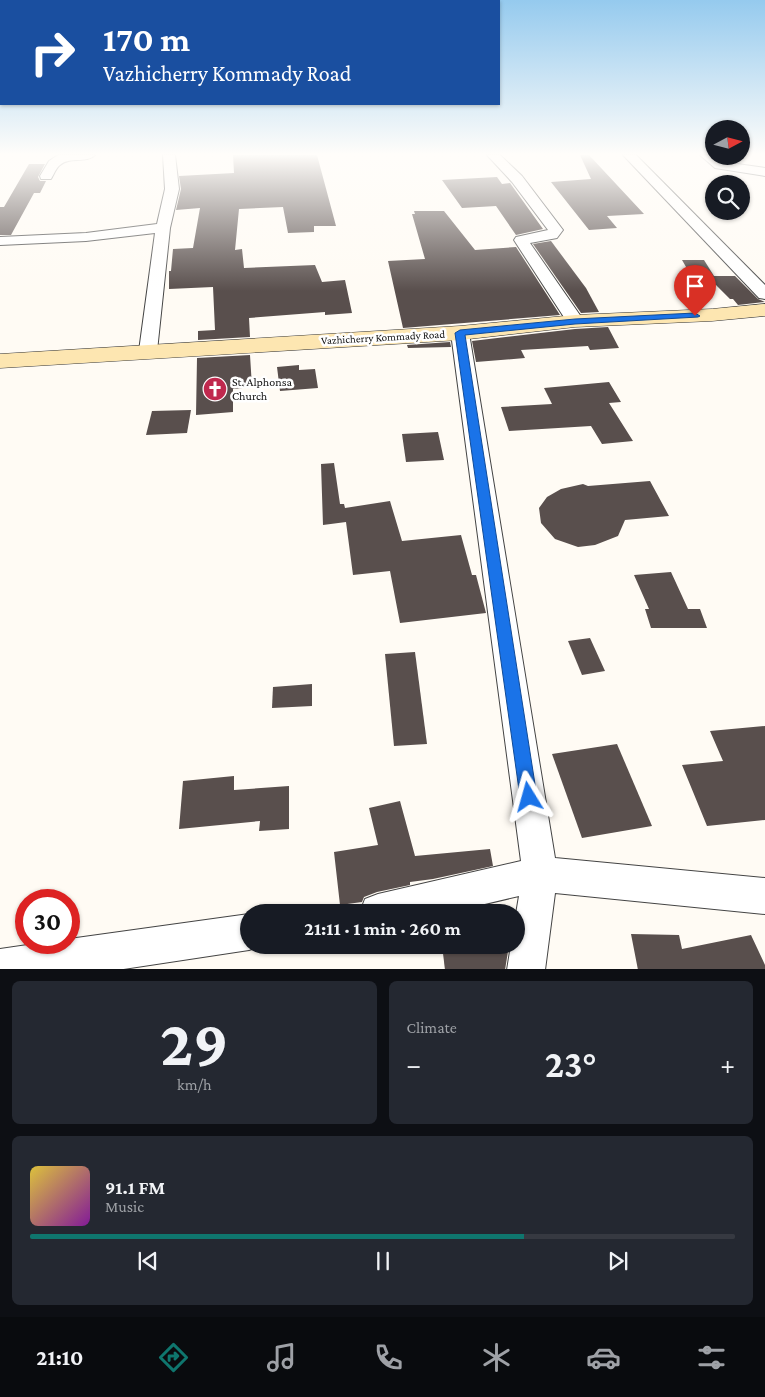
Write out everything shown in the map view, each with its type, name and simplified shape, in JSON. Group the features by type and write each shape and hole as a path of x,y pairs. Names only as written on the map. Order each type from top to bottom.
{"main road":[{"name":"Vazhicherry Kommady Road","path":"0,361 460,333 575,321 712,315 765,310"}],"street":[{"path":"148,351 163,228 169,200"},
{"path":"533,200 556,230 552,235 521,240 575,321"},
{"path":"673,200 765,294"},
{"path":"0,241 86,237 163,228"},
{"path":"460,333 540,874 526,969"},
{"path":"412,904 540,874 765,896"},
{"path":"0,968 240,933"}],"building":[{"path":"8,200 30,200 11,235 0,235 0,207 4,207"},
{"path":"178,200 329,200 336,226 314,226 314,232 288,233 283,207 239,209 235,250 242,249 244,268 315,265 322,282 345,280 352,313 325,315 325,312 249,318 250,337 198,340 198,331 215,330 213,287 169,289 169,271 171,271 173,249 193,248 200,208 176,210"},
{"path":"456,200 522,200 543,229 516,235 496,206 462,208"},
{"path":"565,200 631,200 644,214 607,216 617,228 589,230"},
{"path":"414,211 444,211 475,250 516,247 560,315 403,328 388,261 425,259 412,214 415,214"},
{"path":"551,241 586,288 599,312 581,313 533,244"},
{"path":"682,260 704,260 714,276 735,276 758,299 765,302 738,305 716,285 696,284"},
{"path":"608,327 619,348 590,350 588,346 521,350 525,358 476,362 472,341 575,329"},
{"path":"450,342 451,347 408,348 407,345"},
{"name":"St. Alphonsa Church","path":"250,355 252,387 233,389 233,412 196,415 197,358"},
{"path":"299,365 299,370 315,369 318,388 280,391 277,367"},
{"path":"609,382 621,402 609,403 633,441 602,444 591,426 509,431 501,407 552,404 544,388"},
{"path":"191,410 187,433 146,435 152,411"},
{"path":"438,432 444,460 406,462 402,434"},
{"path":"334,463 340,504 344,504 345,508 390,501 402,541 461,535 472,575 476,575 486,613 400,623 390,571 353,575 346,522 323,525 321,464"},
{"path":"650,481 669,516 625,520 618,536 595,545 578,547 555,539 541,523 539,508 547,497 561,489 583,484 588,486"},
{"path":"671,572 688,609 700,609 707,628 651,628 645,609 649,609 634,575"},
{"path":"590,638 605,671 582,675 568,641"},
{"path":"415,652 427,744 394,746 385,654"},
{"path":"312,684 312,706 272,708 273,687"},
{"path":"765,726 765,820 707,826 682,765 723,761 710,731"},
{"path":"617,744 652,826 582,838 552,754"},
{"path":"234,776 234,790 289,786 289,829 259,831 260,821 179,829 183,781"},
{"path":"400,801 415,856 490,849 493,866 410,882 410,885 377,892 364,897 362,902 340,904 334,852 378,845 369,808"},
{"path":"631,934 679,935 682,949 751,935 765,965 765,969 638,969"},
{"path":"443,954 508,954 505,969 445,969"}],"place":[{"name":"St. Alphonsa Church","path":"215,389"}],"route":[{"path":"529,797 460,333 575,321 695,316"}]}
